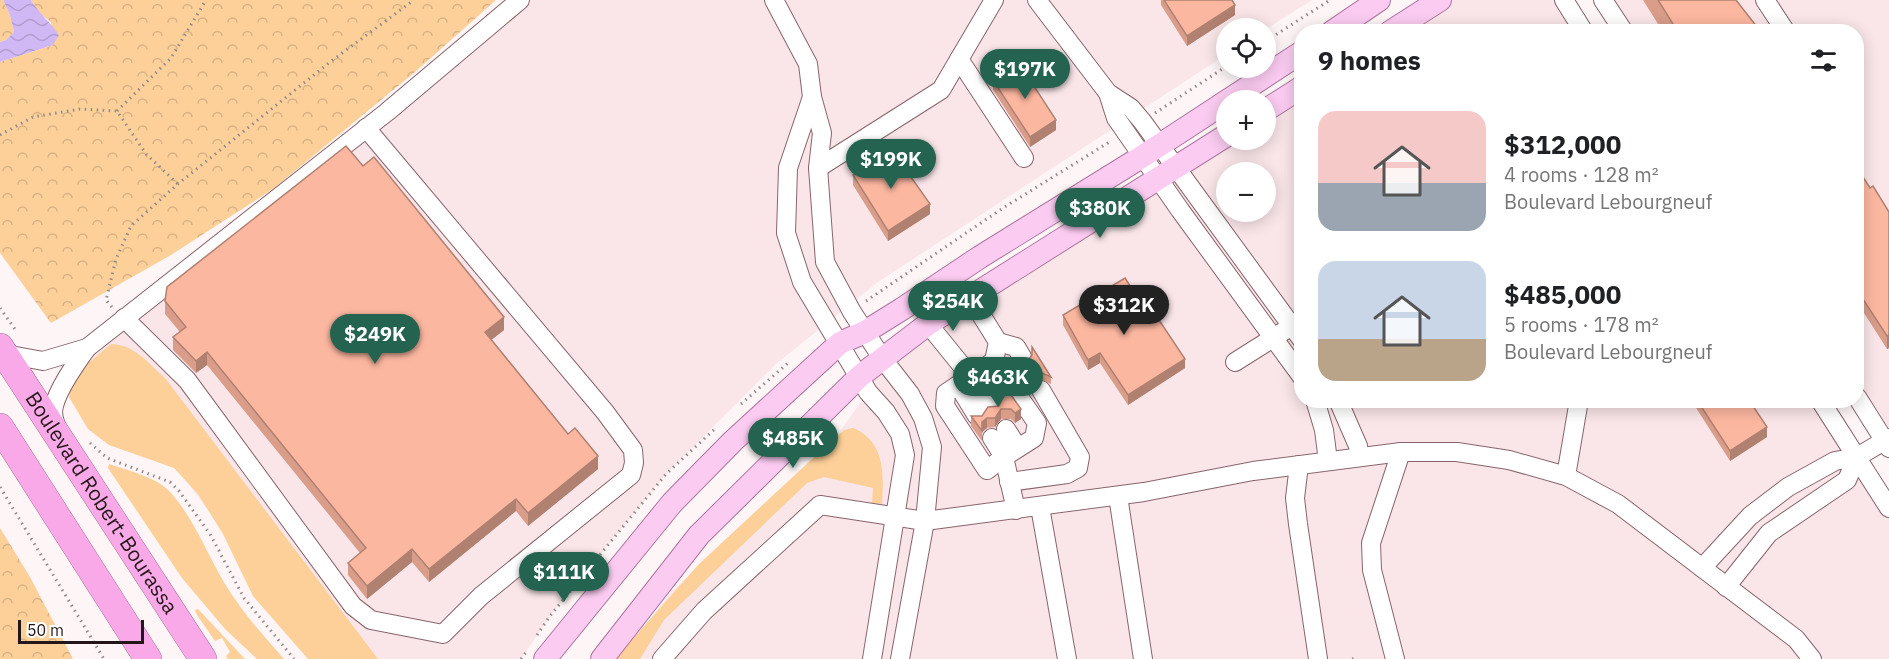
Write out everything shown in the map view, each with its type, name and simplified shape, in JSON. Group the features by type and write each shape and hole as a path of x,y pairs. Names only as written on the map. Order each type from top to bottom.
{"highway":[{"name":"Boulevard Robert-Bourassa","path":"8,345 58,435 203,659"},
{"path":"0,427 148,659"}],"main road":[{"path":"1402,24 1440,0"},
{"path":"1343,24 1376,1"},
{"path":"545,659 672,503 733,441 840,343 865,332 1294,57"},
{"path":"1276,104 1294,92"},
{"path":"602,659 699,535 860,376 928,324 1216,142"}],"street":[{"path":"58,435 53,412 55,404 70,372 87,348 366,128 520,0"},
{"path":"818,168 941,90 994,0"},
{"path":"1564,0 1579,24"},
{"path":"1603,0 1619,24"},
{"path":"1765,0 1781,24"},
{"path":"1042,1 1108,93 1131,108 1151,150 1167,173 1294,323"},
{"path":"781,2 808,64 812,97 822,133 818,168 825,262 852,312 882,358 910,394 923,418 932,447 925,521 900,659"},
{"path":"959,59 1024,158"},
{"path":"812,97 788,168 786,233 802,282 868,392 886,412 900,434 905,455 872,659"},
{"path":"124,318 187,381 353,606 371,620 443,634 482,596 631,475 634,463 633,450 604,412 366,128"},
{"path":"1167,173 1180,210 1294,365"},
{"path":"970,297 998,342 1016,347 1022,357"},
{"path":"928,324 985,412"},
{"path":"1235,362 1275,338 1294,331"},
{"path":"994,362 1037,423 1034,438 987,470 945,406 946,393 994,362 998,342"},
{"path":"8,345 43,362 87,348"},
{"path":"1009,482 1066,474 1078,468 1080,457 1041,390"},
{"path":"1702,568 1750,516 1788,487 1835,461 1857,457 1888,442 1864,407"},
{"path":"1317,408 1324,430 1328,461"},
{"path":"1341,408 1358,446 1360,457"},
{"path":"1566,476 1579,408"},
{"path":"1825,408 1889,508"},
{"path":"1037,423 1060,420"},
{"path":"999,434 1011,453 1009,482 1016,510"},
{"path":"662,659 704,611 819,505 925,521 1118,496 1253,471 1401,452 1457,452 1509,460 1566,476 1618,504 1796,639 1812,659"},
{"path":"1395,659 1372,570 1371,543 1401,452"},
{"path":"1726,587 1769,533 1846,480 1857,457"},
{"path":"1299,465 1295,498 1318,659"},
{"path":"1118,496 1143,659"},
{"path":"1040,507 1067,659"}],"path":[{"path":"0,135 33,117 80,109 117,111 171,58 206,0"},
{"path":"124,318 106,300 116,259 131,226 178,184 330,62 414,0"},
{"path":"1276,35 1330,0"},
{"path":"1160,110 1216,73"},
{"path":"117,111 146,154 178,184"},
{"path":"863,303 1003,208 1113,139"},
{"path":"0,308 8,345"},
{"path":"88,441 106,458 170,482 175,486 210,534 244,598 294,659"},
{"path":"0,486 104,659"},
{"path":"1352,659 1358,658"}],"shaded area":[{"path":"508,0 1312,0 1276,23 1276,18 1216,18 1216,61 878,282 776,364 666,474 550,616 521,659 319,659 87,348"},
{"path":"1442,0 1564,0 1579,24 1404,24"},
{"path":"1602,0 1889,0 1889,448 1863,408 1864,24 1617,24"},
{"path":"1294,92 1294,408 1825,408 1889,508 1889,659 626,659 631,646 672,591 810,468 836,437 868,392 860,376 1216,147 1216,150 1276,150 1276,104"}],"green space":[{"path":"0,0 3,0 10,15 14,32 6,40 0,42"},
{"path":"31,0 496,0 415,72 273,189 171,255 51,323 0,253 0,62 53,45 51,22 39,13"},
{"path":"111,344 134,351 165,378 378,659 308,659 253,596 223,534 198,494 174,468 109,445 88,429 69,397 71,382 87,364"},
{"path":"853,428 864,434 877,450 882,470 882,504 872,503 873,488 824,477 807,483 664,620 640,659 615,659 698,565 844,430"},
{"path":"109,464 132,471 163,485 177,500 192,522 231,594 284,659 257,659 225,629 182,578 108,468"},
{"path":"0,528 30,577 73,659 0,659"},
{"path":"198,609 245,659 228,659 226,656 230,652 222,638 215,641 197,615 195,610"}],"water":[{"path":"3,0 31,0 59,35 53,45 0,62 0,42 6,40 14,32"}],"building":[{"path":"1164,0 1232,0 1235,5 1187,36"},
{"path":"1658,0 1736,0 1755,24 1673,24"},
{"path":"1019,63 1056,120 1030,137 993,80"},
{"path":"346,146 363,166 374,157 504,317 485,332 568,434 575,428 598,456 528,513 516,499 429,569 412,549 367,586 348,563 366,548 207,352 196,361 173,337 186,327 165,301 167,287"},
{"path":"892,150 930,204 888,231 853,175"},
{"path":"1864,179 1870,188 1873,186 1889,212 1889,335 1887,336 1864,301"},
{"path":"1125,278 1151,319 1157,317 1185,359 1128,395 1100,353 1088,360 1063,315"},
{"path":"1032,347 1051,377 1040,372 1035,374 1031,380 1019,361 1028,360 1032,355"},
{"path":"1006,388 1021,409 1015,413 1011,409 1001,409 995,418 987,418 982,422 982,431 971,416 982,416 988,407 999,406 1003,397 1001,391"},
{"path":"1702,408 1754,408 1767,427 1730,451"}]}
